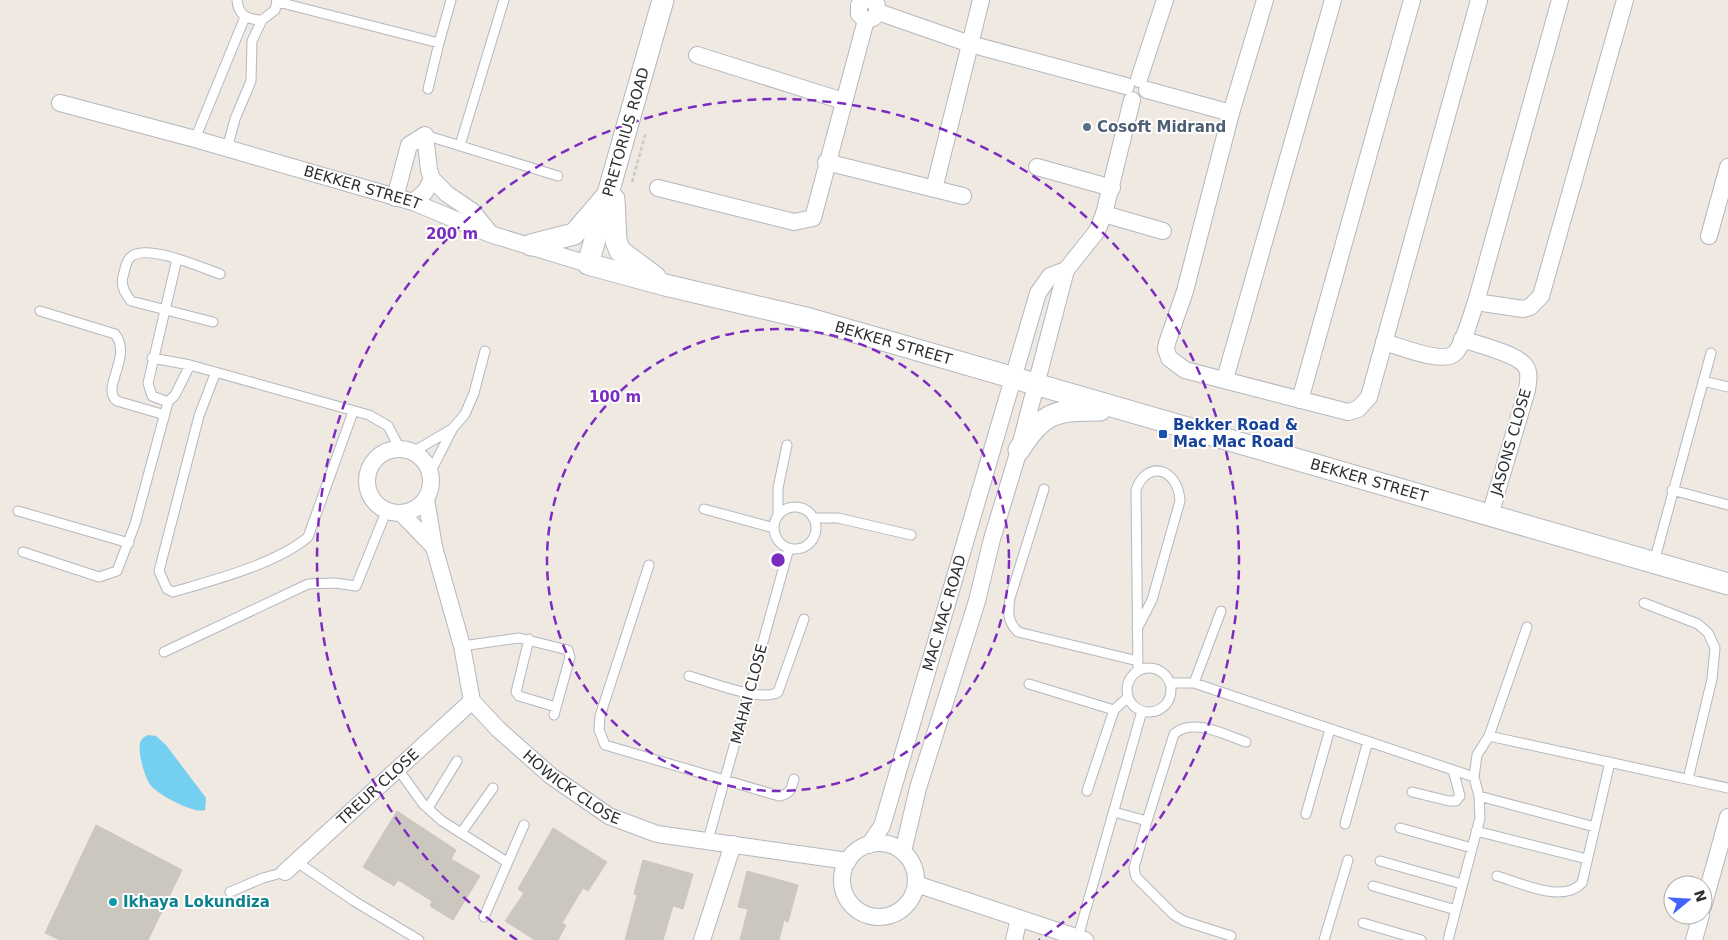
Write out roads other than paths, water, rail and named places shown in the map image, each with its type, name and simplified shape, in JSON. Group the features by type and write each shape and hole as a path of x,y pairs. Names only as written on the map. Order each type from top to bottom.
{"street":[{"name":"PRETORIUS ROAD","path":"588,264 663,0"},
{"path":"865,0 858,10 859,14 872,11 970,44 1231,113"},
{"path":"934,189 981,0"},
{"path":"1066,270 1097,231 1104,214 1136,89 1165,0"},
{"path":"1265,0 1231,113 1185,291 1166,349 1169,358 1178,366 1196,373 1225,378 1343,412 1358,408 1369,397 1479,0"},
{"path":"1225,378 1333,0"},
{"path":"1300,400 1412,0"},
{"path":"1384,342 1441,358 1455,354 1476,302 1560,0"},
{"path":"1476,302 1522,309 1530,307 1541,296 1625,0"},
{"path":"658,188 794,222 813,218 843,102 872,11"},
{"path":"697,55 843,102"},
{"name":"BEKKER STREET","path":"60,103 196,139 413,202 490,234 588,264 665,285 810,319 1012,379 1728,584"},
{"path":"395,198 409,145 425,135 429,170 432,178 447,194 472,211 490,234"},
{"path":"826,162 963,196"},
{"path":"1037,167 1112,188"},
{"path":"1709,236 1728,167"},
{"path":"413,202 425,192 432,178"},
{"path":"531,245 574,234 610,187"},
{"path":"610,187 616,242 620,251 665,285"},
{"path":"1104,214 1163,231"},
{"name":"MAC MAC ROAD","path":"869,844 882,826 1038,293 1050,276 1066,270"},
{"name":"MAC MAC ROAD","path":"903,852 918,788 977,601 992,539 1037,385 1066,270"},
{"name":"JASONS CLOSE","path":"1462,339 1516,358 1525,364 1528,369 1527,390 1490,515"},
{"path":"1019,450 1031,430 1052,414 1071,410 1122,410"},
{"path":"394,513 416,509 426,500 431,486 430,473 424,461 406,450 385,451 373,461 366,474 367,490 374,503 394,513 434,547"},
{"path":"426,500 434,547 462,646 472,701"},
{"path":"950,592 977,601"},
{"name":"TREUR CLOSE","path":"291,867 472,701"},
{"name":"HOWICK CLOSE","path":"472,701 498,729 551,776 609,816 656,834 848,861"},
{"path":"1712,875 1728,817"},
{"path":"702,940 733,844"},
{"path":"869,844 887,844 903,852 911,861 916,872 913,896 906,906 896,913 885,917 872,916 861,912 851,904 845,894 842,882 848,861 858,850 869,844"},
{"path":"916,884 1019,918 1053,935 1081,939"},
{"path":"1014,940 1019,918"},
{"path":"1694,940 1698,925"}],"lane":[{"path":"236,0 239,10 245,17 262,20"},
{"path":"428,89 451,0"},
{"path":"460,145 504,0"},
{"path":"227,149 235,119 251,81 252,41 262,20 275,10 278,1 439,44"},
{"path":"196,139 245,17"},
{"path":"425,135 558,176"},
{"path":"213,322 130,301 125,294 122,275 129,259 138,252 149,252 177,259 220,274"},
{"path":"168,402 158,400 148,390 152,358 177,259"},
{"path":"40,312 115,334 122,347 121,361 111,392 113,398 117,401 165,415"},
{"path":"430,473 453,428 465,414 474,393 485,351"},
{"path":"1654,562 1672,490 1711,353"},
{"path":"152,358 190,365 215,374 369,415 388,426 406,450 453,428"},
{"path":"24,552 99,577 114,573 120,568 129,543 168,402 175,395 190,365"},
{"path":"215,374 199,416 159,571 167,589 172,592 274,558 298,545 308,537 353,412"},
{"path":"1703,381 1728,387"},
{"path":"787,445 778,488 778,515 774,528 778,540 788,548 797,549 811,541 815,534 813,518"},
{"path":"1137,630 1152,600 1180,501 1180,487 1173,477 1162,471 1148,474 1140,480 1136,490 1137,630 1138,671"},
{"path":"1044,489 1010,598 1008,614 1010,625 1018,632 1138,661"},
{"path":"1672,490 1728,505"},
{"path":"778,515 784,510 800,508 813,518 838,518 911,535"},
{"path":"704,510 774,528"},
{"path":"18,511 129,543"},
{"path":"164,652 308,584 335,582 356,586 394,513"},
{"name":"MAHAI CLOSE","path":"708,840 788,548"},
{"path":"649,565 604,698 599,723 602,740 605,745 725,782 779,796 787,794 791,790 794,779"},
{"path":"1644,603 1698,624 1708,633 1715,648 1712,679 1688,779"},
{"path":"1194,683 1221,611"},
{"path":"689,676 749,694 770,696 778,692 804,619"},
{"path":"1448,940 1480,818 1479,796 1474,777 1477,755 1489,736 1527,627"},
{"path":"462,646 528,639 568,650 570,653 555,711 518,696 516,692 528,639"},
{"path":"1147,668 1157,669 1165,674 1170,683 1171,692 1168,702 1161,709 1152,712 1142,711 1133,705 1128,697 1128,687 1131,678 1138,671 1147,668"},
{"path":"1170,683 1194,683 1474,777"},
{"path":"1029,684 1114,710"},
{"path":"1088,791 1114,710 1119,703 1128,697"},
{"path":"1081,939 1142,711"},
{"path":"1231,936 1184,921 1174,915 1136,877 1134,868 1174,734 1180,728 1189,726 1200,727 1246,742"},
{"path":"1306,814 1330,729"},
{"path":"1489,736 1728,788"},
{"path":"1345,824 1368,741"},
{"path":"428,808 457,761"},
{"path":"1497,876 1562,893 1575,890 1582,882 1610,762"},
{"path":"398,769 428,808 461,833 507,862"},
{"path":"1412,792 1456,801 1460,796 1453,770"},
{"path":"461,833 493,788"},
{"path":"1479,796 1595,827"},
{"path":"1114,812 1147,821"},
{"path":"484,917 524,825"},
{"path":"1400,828 1472,848"},
{"path":"1476,831 1587,859"},
{"path":"1324,940 1348,860"},
{"path":"1380,861 1462,884"},
{"path":"230,892 291,867 354,901 419,940"},
{"path":"1373,886 1456,910"},
{"path":"1363,923 1421,940"}],"water":[{"path":"148,735 156,736 166,745 206,798 205,810 200,811 178,803 152,787 144,771 140,756 140,743"}],"place":[{"name":"Cosoft Midrand","path":"1087,127"},
{"name":"Bekker Road & Mac Mac Road","path":"1163,434"},
{"name":"Ikhaya Lokundiza","path":"113,902"}]}
